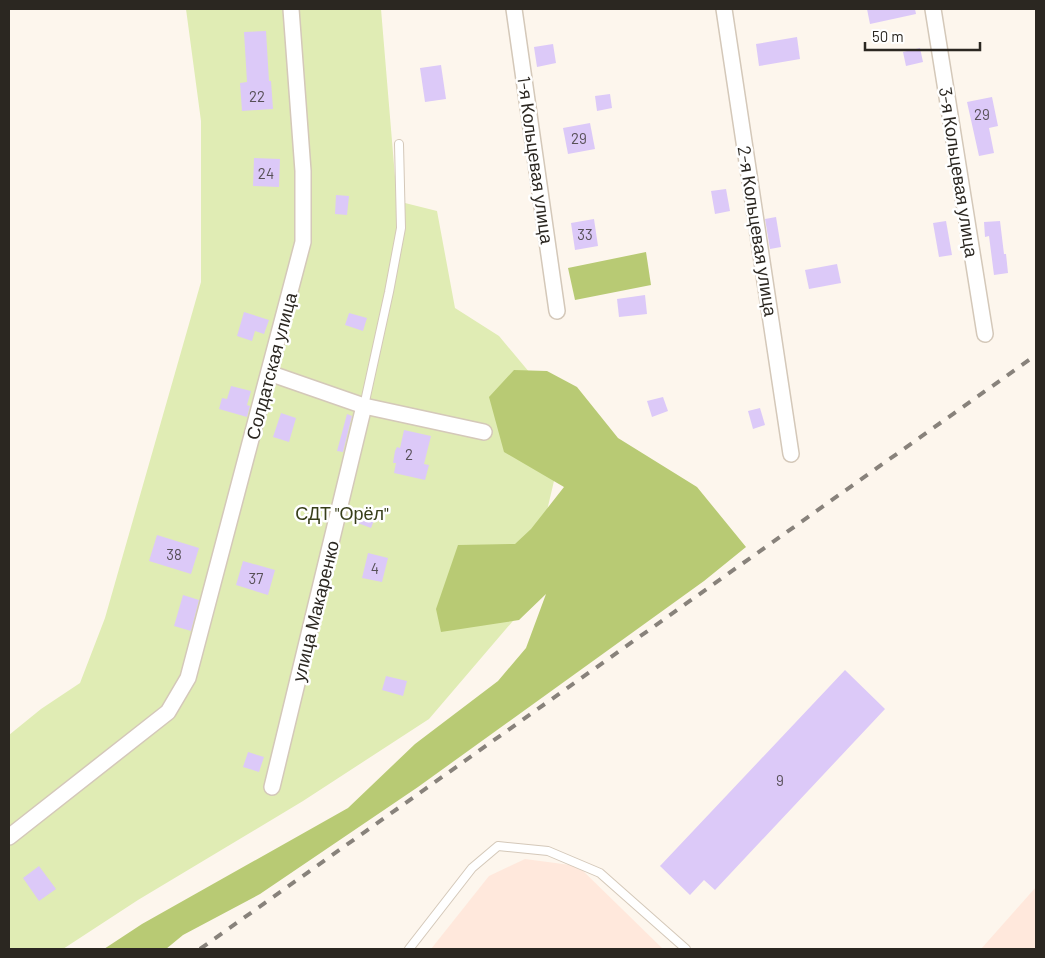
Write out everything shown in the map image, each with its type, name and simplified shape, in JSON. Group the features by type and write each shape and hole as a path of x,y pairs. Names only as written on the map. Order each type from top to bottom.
{"street":[{"name":"Солдатская улица","path":"9,837 168,712 188,678 304,242 304,171 291,9"},
{"name":"1-я Кольцевая улица","path":"514,9 557,311"},
{"name":"2-я Кольцевая улица","path":"724,9 791,454"},
{"name":"3-я Кольцевая улица","path":"933,9 984,334"},
{"path":"269,374 364,406 484,432"},
{"name":"улица Макаренко","path":"272,787 364,406"}],"lane":[{"path":"364,406 401,228 399,144"},
{"path":"409,949 472,868 498,846 548,851 600,873 686,949"}],"shaded area":[{"path":"525,859 578,866 663,949 431,949 489,876"},
{"path":"1036,887 1036,949 981,949"}],"green space":[{"name":"СДТ \"Орёл\"","path":"186,9 381,9 397,201 437,211 455,308 499,336 545,391 567,426 524,608 429,719 303,801 138,900 63,949 9,949 9,735 41,709 80,683 105,618 201,282 201,121"},
{"path":"646,252 651,285 575,300 568,268"},
{"path":"514,370 547,371 577,387 618,438 697,487 746,547 704,581 418,787 260,894 183,935 166,949 104,949 142,924 348,808 415,744 498,681 526,648 546,594 519,620 441,632 436,609 458,545 515,544 531,529 564,487 504,452 489,397"}],"building":[{"path":"867,9 915,9 916,14 870,24"},
{"path":"266,31 273,109 242,111 240,83 247,82 244,32"},
{"path":"797,37 800,59 759,66 756,44"},
{"path":"553,44 556,63 537,67 534,47"},
{"path":"920,48 923,62 906,66 903,52"},
{"path":"441,65 446,99 425,102 420,68"},
{"path":"610,94 612,108 597,111 595,96"},
{"path":"992,97 998,126 989,128 994,153 979,156 967,102"},
{"path":"590,123 595,149 568,154 563,128"},
{"path":"254,158 280,159 279,187 253,186"},
{"path":"726,189 730,211 715,214 711,191"},
{"path":"336,195 349,196 347,215 335,214"},
{"path":"776,217 781,247 770,249 765,219"},
{"path":"594,219 598,246 575,250 571,223"},
{"path":"946,221 952,255 939,257 933,223"},
{"path":"1000,221 1008,273 994,275 989,236 985,237 984,222"},
{"path":"837,264 841,283 809,289 805,270"},
{"path":"645,295 647,314 619,317 617,299"},
{"path":"244,312 269,320 264,334 255,331 252,341 237,336"},
{"path":"349,313 367,318 363,331 345,325"},
{"path":"231,386 251,391 247,405 250,406 247,417 219,409 222,398 227,399"},
{"path":"663,397 668,411 652,417 647,401"},
{"path":"760,408 765,425 753,429 748,411"},
{"path":"281,413 296,418 289,442 273,437"},
{"path":"347,414 352,416 343,452 337,451"},
{"path":"404,430 431,436 424,464 429,465 425,480 394,473 396,463 393,463 395,451 397,447 400,448"},
{"path":"360,510 376,515 371,528 355,522"},
{"path":"157,535 199,548 191,574 149,561"},
{"path":"368,553 388,558 382,582 362,578"},
{"path":"243,561 275,570 268,595 236,585"},
{"path":"183,595 199,600 191,631 174,626"},
{"path":"845,670 885,709 715,890 704,880 690,895 660,866"},
{"path":"386,676 407,681 403,696 382,690"},
{"path":"248,752 264,757 259,772 243,767"},
{"path":"39,866 56,889 39,901 23,878"}],"railway":[{"path":"200,949 1036,355"}]}
